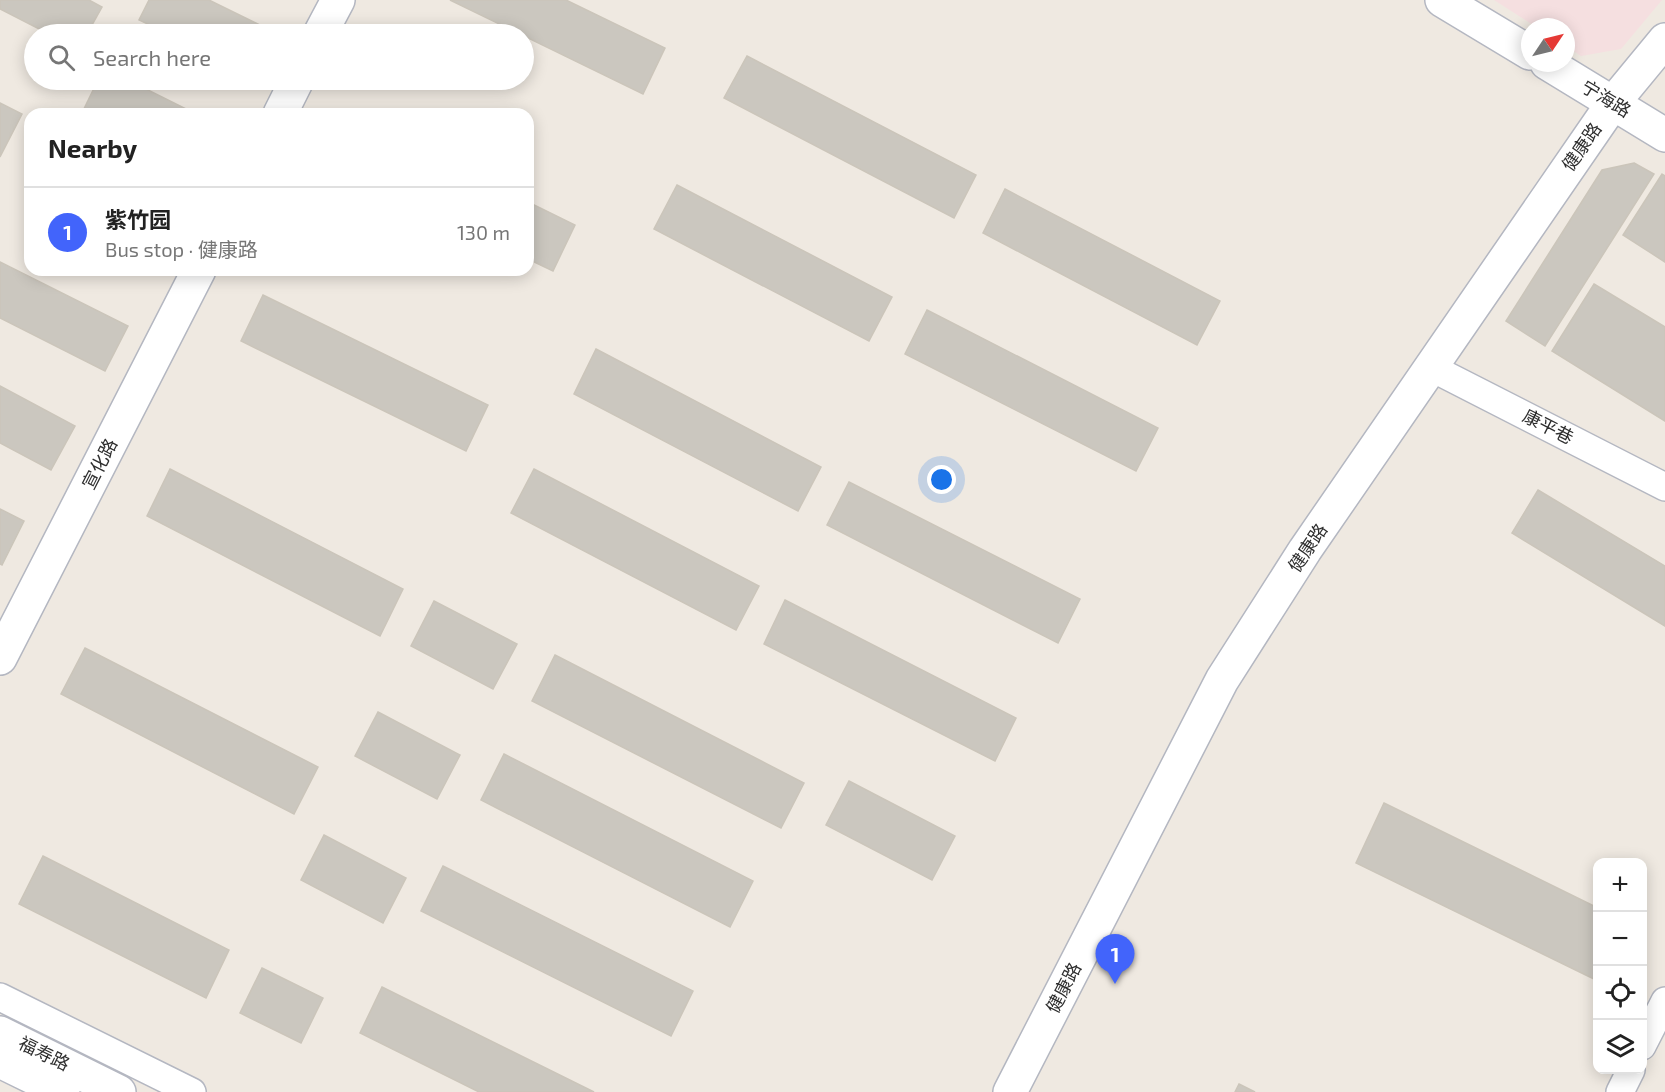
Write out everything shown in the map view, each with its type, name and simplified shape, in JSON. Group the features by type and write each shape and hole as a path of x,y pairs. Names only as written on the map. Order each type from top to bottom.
{"street":[{"path":"325,24 338,0"},
{"path":"1442,0 1521,48"},
{"name":"健康路","path":"1010,1092 1222,680 1305,550 1430,367 1613,103 1665,40"},
{"name":"宁海路","path":"1562,72 1665,135"},
{"path":"283,108 292,90"},
{"name":"宣化路","path":"0,658 197,276"},
{"name":"康平巷","path":"1430,367 1665,487"},
{"path":"0,997 192,1092"},
{"path":"1647,1036 1665,1001"},
{"name":"福寿路","path":"0,1033 119,1092"},
{"name":"福寿路","path":"0,1061 63,1092"},
{"path":"1620,1092 1629,1074"}],"shaded area":[{"path":"1494,0 1662,0 1621,49 1581,56 1575,52 1575,18 1522,18"}],"building":[{"path":"0,0 89,0 102,7 93,24 29,24 0,9"},
{"path":"149,0 209,0 258,24 148,24 139,20"},
{"path":"450,0 566,0 665,48 643,94 534,41 534,24 499,24"},
{"path":"747,56 976,175 954,218 724,98"},
{"path":"93,90 148,90 184,108 84,108"},
{"path":"0,103 22,114 0,157"},
{"path":"1634,163 1654,174 1545,346 1506,321 1602,170"},
{"path":"1662,174 1665,176 1665,262 1623,235"},
{"path":"677,185 892,297 869,341 654,229"},
{"path":"1005,189 1220,301 1197,345 983,233"},
{"path":"534,205 575,225 553,271 534,262"},
{"path":"0,262 128,326 105,371 0,318"},
{"path":"1594,284 1665,327 1665,421 1552,351"},
{"path":"263,295 488,405 466,451 241,341"},
{"path":"927,310 1158,428 1136,471 905,354"},
{"path":"596,349 821,467 798,511 574,394"},
{"path":"0,386 75,426 51,470 0,443"},
{"path":"170,469 403,589 380,636 147,516"},
{"path":"534,469 759,586 736,630 511,513"},
{"path":"849,482 1080,599 1058,643 827,525"},
{"path":"1538,490 1665,566 1665,626 1512,533"},
{"path":"0,509 24,521 2,565 0,564"},
{"path":"785,600 1016,718 995,761 764,644"},
{"path":"434,601 517,644 493,689 411,646"},
{"path":"85,648 318,767 294,814 61,694"},
{"path":"555,655 804,783 781,828 532,701"},
{"path":"378,712 460,755 437,799 355,756"},
{"path":"504,754 753,881 730,927 481,800"},
{"path":"849,781 955,836 932,880 826,825"},
{"path":"1384,803 1593,906 1593,979 1356,863"},
{"path":"324,835 406,878 383,923 301,880"},
{"path":"43,856 229,950 206,998 19,904"},
{"path":"443,866 693,991 671,1036 421,911"},
{"path":"262,968 323,998 301,1043 240,1013"},
{"path":"382,987 594,1092 479,1092 360,1033"},
{"path":"1239,1084 1255,1092 1235,1092"}],"place":[{"name":"紫竹园","path":"1115,984"}]}
